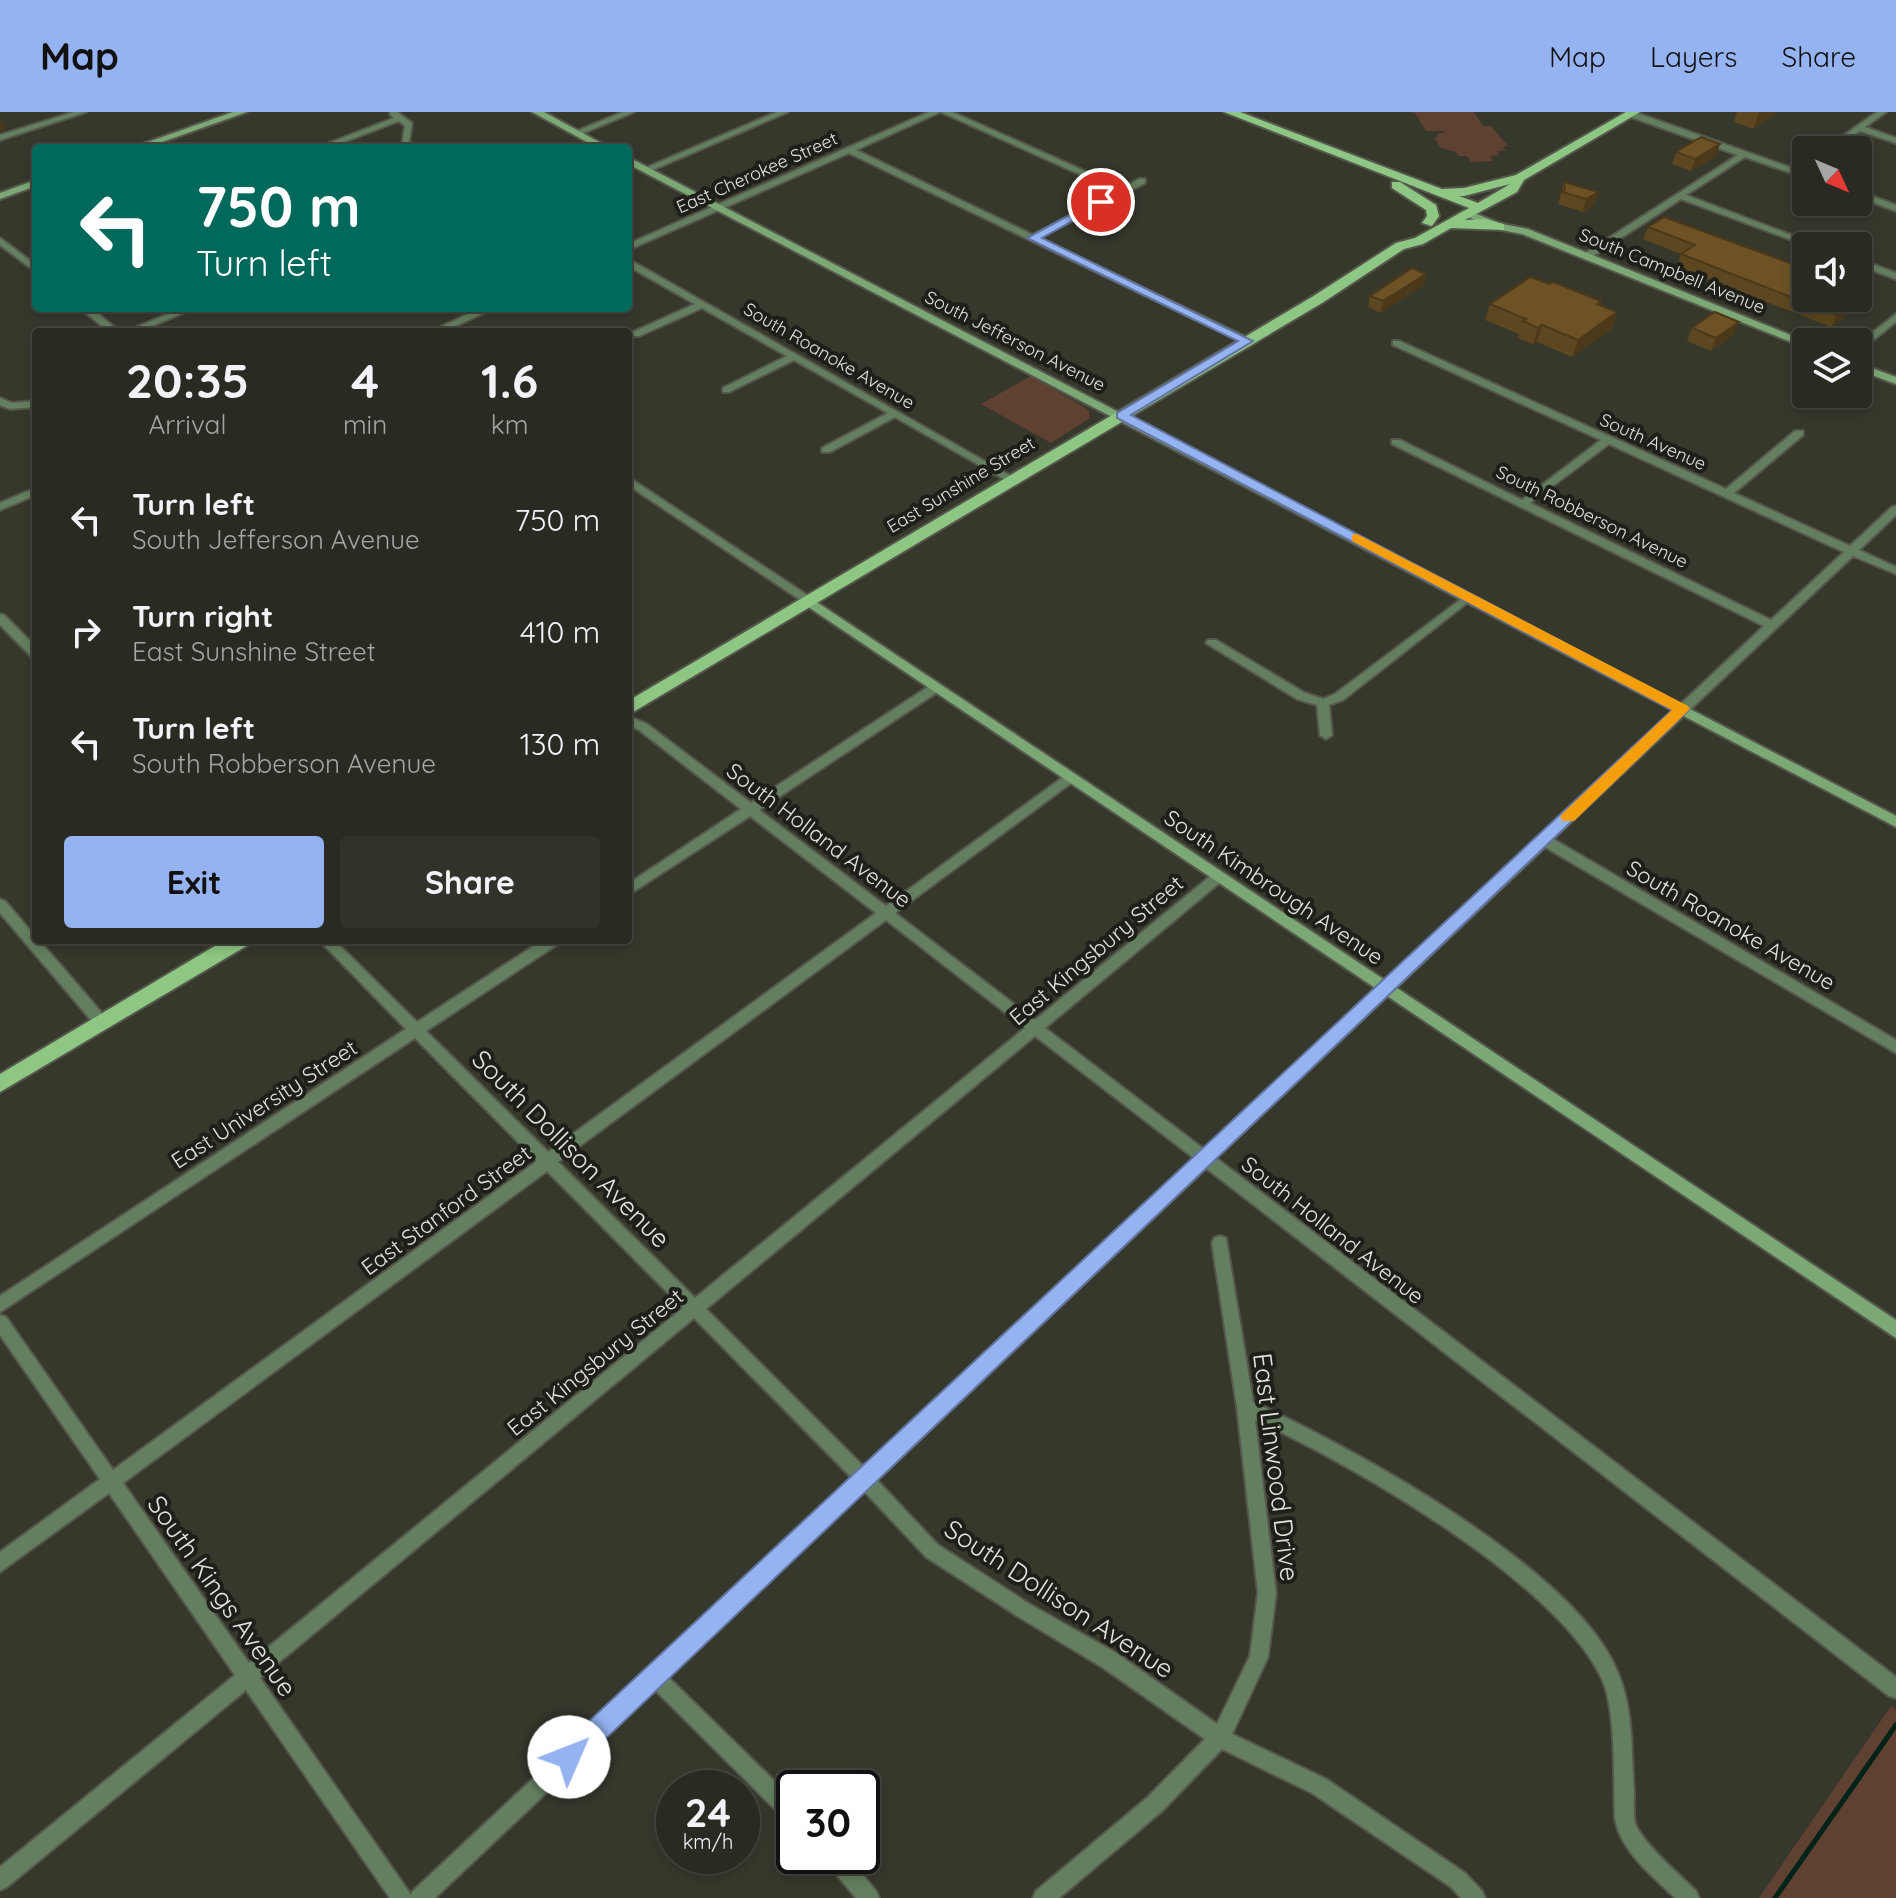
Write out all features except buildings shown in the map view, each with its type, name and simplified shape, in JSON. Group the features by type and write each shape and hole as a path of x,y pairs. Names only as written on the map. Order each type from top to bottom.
{"main road":[{"path":"148,144 242,112"},
{"path":"537,112 597,144"},
{"name":"South Campbell Avenue","path":"1230,112 1346,159 1377,167 1428,187 1468,208"},
{"path":"1468,208 1405,235 1399,241 1400,246 1419,241 1442,228 1468,208 1632,113"},
{"name":"South Campbell Avenue","path":"1346,159 1396,185 1504,218 1524,231 1792,339"},
{"name":"South Jefferson Avenue","path":"632,162 1122,415 1896,822"},
{"path":"0,196 32,184"},
{"path":"1428,187 1460,192 1511,184"},
{"path":"1442,228 1504,218 1498,203 1511,184"},
{"path":"1396,185 1432,208 1433,216 1428,223"},
{"name":"East Sunshine Street","path":"632,707 1317,300 1400,246"},
{"path":"1872,372 1896,381"},
{"name":"South Kimbrough Avenue","path":"809,601 1896,1330"},
{"path":"0,1084 234,944"}],"street":[{"path":"0,138 82,112"},
{"path":"391,112 409,125 407,144"},
{"path":"576,133 630,112"},
{"path":"647,169 784,112"},
{"name":"East Cherokee Street","path":"632,245 936,112"},
{"path":"945,112 1124,191"},
{"path":"1847,136 1882,112"},
{"path":"1632,113 1792,171"},
{"path":"331,144 401,118"},
{"path":"1859,128 1896,141"},
{"path":"849,150 1247,341"},
{"path":"1587,256 1744,154"},
{"path":"1033,238 1142,181"},
{"path":"1681,196 1792,237"},
{"path":"1872,199 1896,208"},
{"path":"0,241 32,266"},
{"name":"South Roanoke Avenue","path":"632,264 1013,480"},
{"path":"1872,267 1896,276"},
{"path":"636,334 703,304"},
{"path":"90,312 110,328"},
{"path":"140,328 180,312"},
{"path":"444,328 480,312"},
{"path":"1872,337 1896,317"},
{"name":"South Avenue","path":"1396,343 1896,571"},
{"path":"726,390 794,356"},
{"path":"0,401 10,406 32,404"},
{"path":"826,450 894,414"},
{"path":"1728,493 1799,433"},
{"path":"1523,504 1609,439"},
{"name":"South Robberson Avenue","path":"1396,442 1771,625"},
{"name":"South Kimbrough Avenue","path":"632,483 809,601"},
{"path":"0,507 32,493"},
{"path":"420,1898 1896,509"},
{"path":"1212,643 1301,696 1323,703 1339,697 1468,597"},
{"path":"0,618 32,650"},
{"path":"632,887 935,688"},
{"path":"1323,703 1326,735"},
{"name":"South Holland Avenue","path":"632,722 643,727 1896,1689"},
{"name":"East Stanford Street","path":"0,1563 1070,778"},
{"name":"South Roanoke Avenue","path":"1544,840 1896,1047"},
{"name":"East Kingsbury Street","path":"0,1880 1218,877"},
{"path":"0,904 32,941"},
{"path":"34,944 102,1023"},
{"name":"South Dollison Avenue","path":"330,944 865,1478 932,1551 1109,1660 1220,1738 1319,1786 1458,1880 1475,1898"},
{"name":"East University Street","path":"0,1305 547,944"},
{"name":"East Linwood Drive","path":"1043,1898 1155,1804 1220,1738 1259,1657 1267,1593 1245,1407 1220,1243"},
{"name":"South Kings Avenue","path":"0,1322 402,1898"},
{"path":"1245,1407 1281,1422 1448,1519 1565,1612 1599,1650 1611,1675 1617,1703 1626,1825 1643,1849 1689,1898"},
{"path":"654,1676 776,1796"},
{"path":"849,1874 869,1898"}],"shaded area":[{"path":"1410,112 1474,112 1483,126 1491,126 1508,146 1503,147 1506,150 1497,151 1499,155 1490,156 1493,161 1471,162 1467,156 1458,156 1456,152 1441,148 1434,138 1444,131 1426,131 1415,113"},
{"path":"1031,376 1084,407 1089,411 1090,418 1051,443 981,404"},
{"path":"1891,1706 1896,1710 1896,1898 1759,1898"}],"waterway":[{"path":"1775,1898 1896,1725"}],"slow traffic":[{"path":"1357,538 1682,709 1569,817"}],"route":[{"path":"569,1757 1682,709 1122,415 1247,341 1033,238 1101,202"}]}
